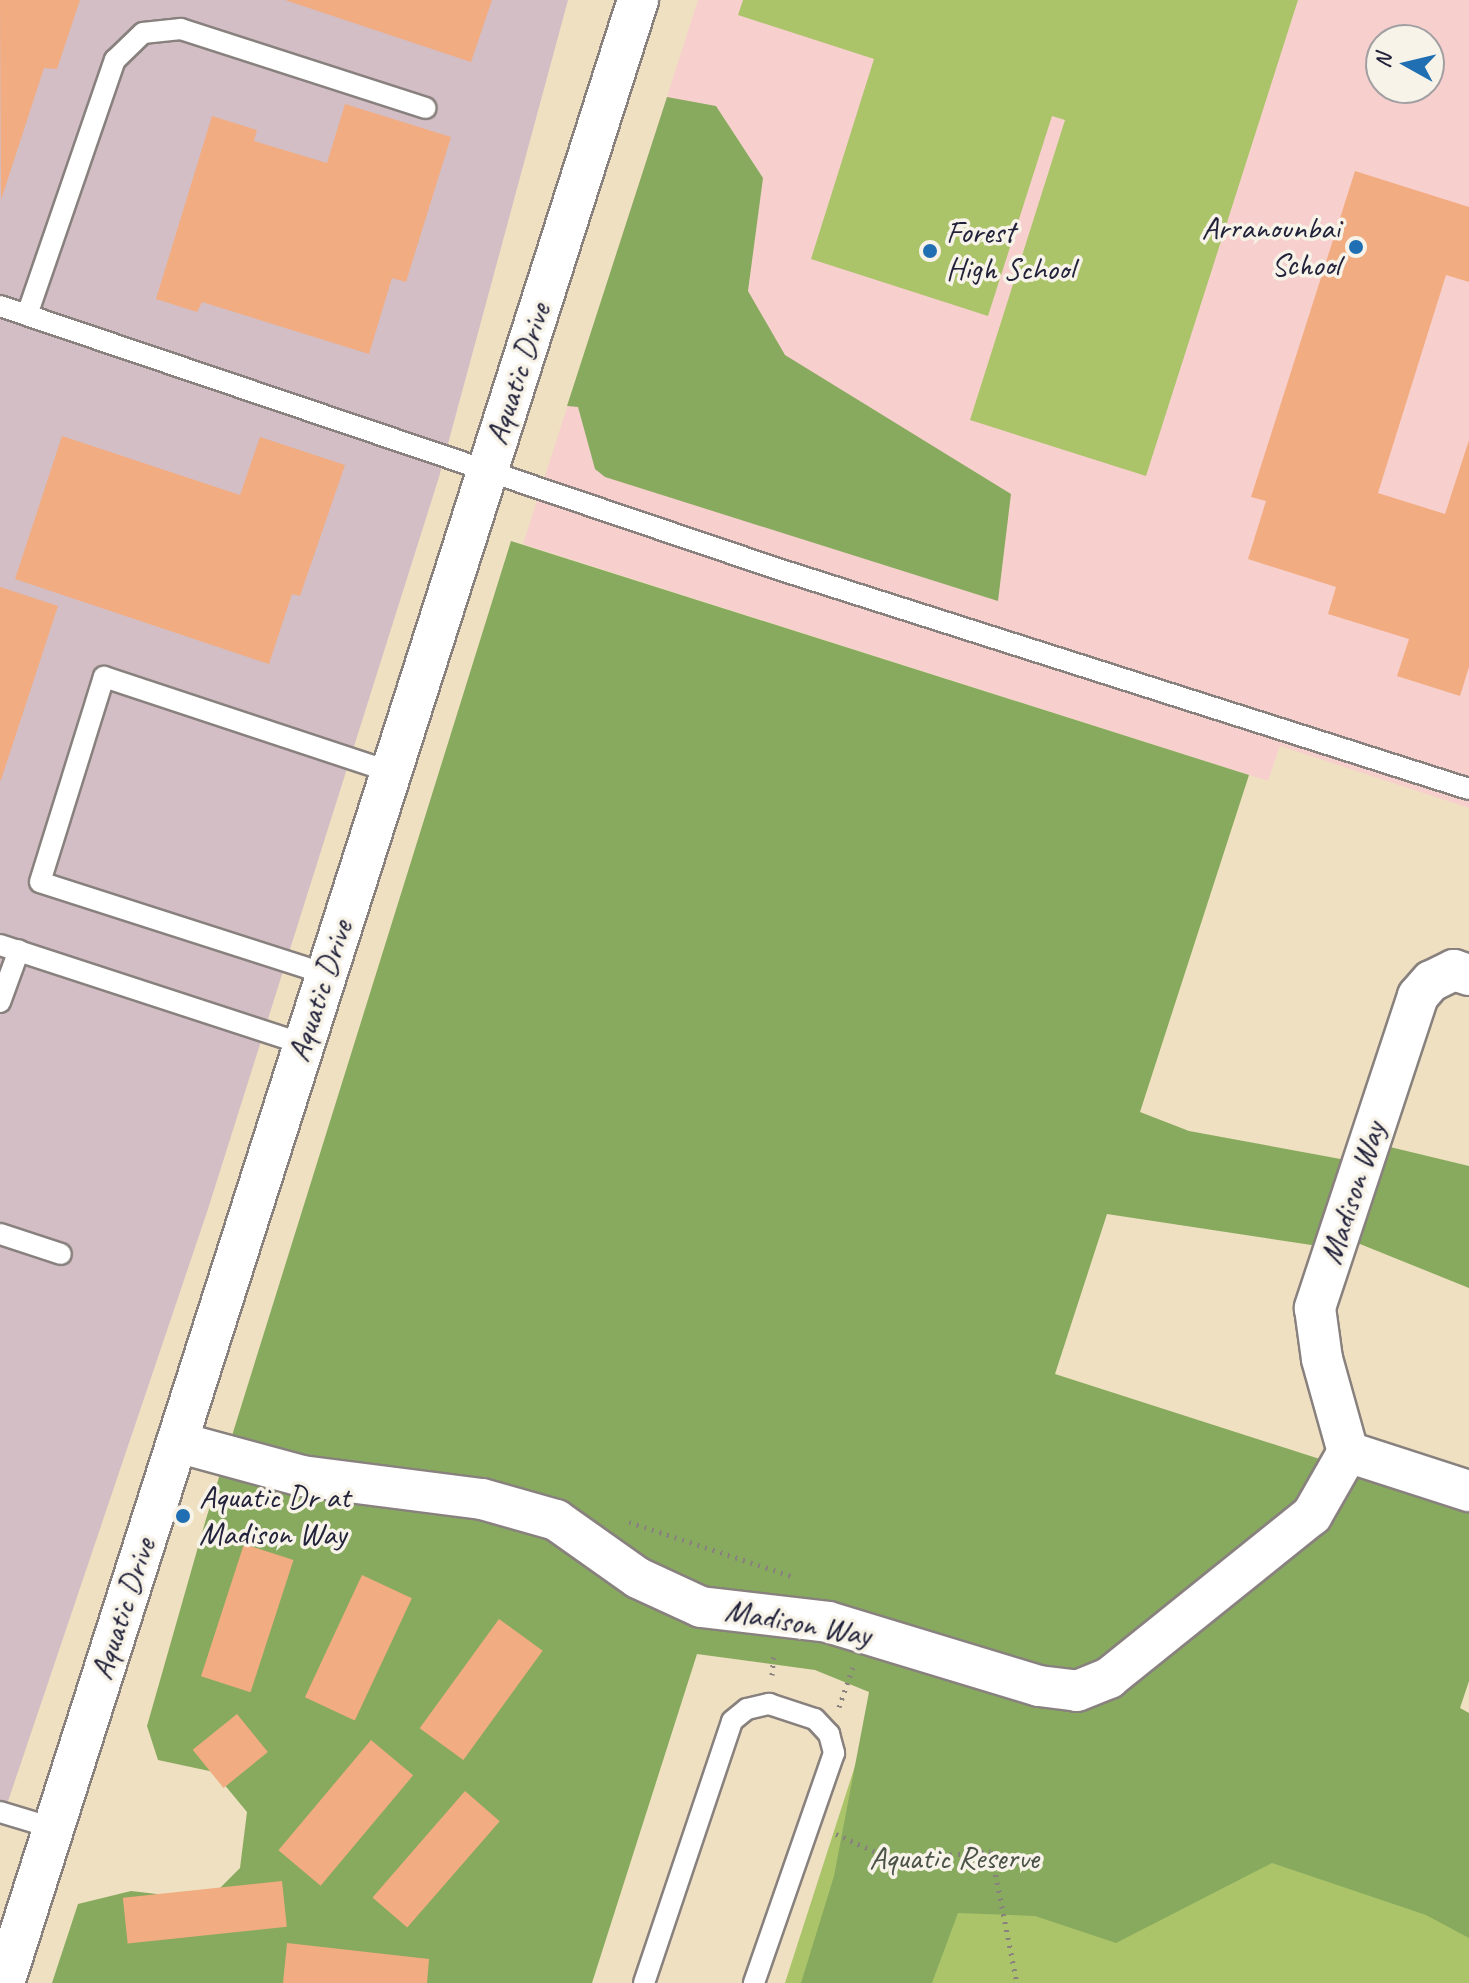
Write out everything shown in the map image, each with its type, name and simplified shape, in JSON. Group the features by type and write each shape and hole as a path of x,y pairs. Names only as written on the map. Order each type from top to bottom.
{"street":[{"name":"Aquatic Drive","path":"4,1983 638,0"},
{"name":"Madison Way","path":"177,1442 302,1476 482,1499 556,1520 638,1578 701,1607 865,1632 1039,1686 1077,1691 1109,1678 1312,1515 1348,1452 1322,1359 1315,1308 1418,996 1431,981 1454,970 1469,975"},
{"path":"1348,1452 1469,1491"}],"lane":[{"path":"27,315 115,60 143,33 181,29 426,108"},
{"path":"0,306 781,570 1469,789"},
{"path":"326,974 40,882 104,677 391,772"},
{"path":"0,1002 9,947 303,1044"},
{"path":"0,1234 61,1254"},
{"path":"644,1983 732,1721 747,1709 769,1704 815,1719 829,1734 834,1753 754,1983"},
{"path":"0,1812 53,1828"}],"path":[{"path":"613,1515 797,1577"},
{"path":"769,1704 778,1617"},
{"path":"829,1734 865,1632"},
{"path":"810,1822 894,1860 991,1851 1017,1983"}],"shaded area":[{"path":"0,0 568,0 439,477 208,1209 0,1825"},
{"path":"698,0 1469,0 1469,808 1280,746 1268,781 523,544"}],"green space":[{"path":"743,0 1298,0 1146,476 970,420 1065,120 1052,116 988,316 811,259 874,59 738,15"},
{"path":"667,97 716,106 763,178 748,291 785,355 1011,494 998,601 605,477 595,469 578,407 567,406"},
{"path":"511,541 1249,775 1140,1112 1189,1131 1346,1160 1318,1246 1107,1214 1055,1374 1469,1507 1469,1681 1460,1708 1469,1713 1469,1938 1426,1915 1272,1863 1116,1943 1035,1916 958,1913 932,1983 801,1983 834,1876 869,1692 815,1670 697,1654 592,1983 52,1983 78,1904 131,1891 208,1900 240,1868 247,1812 214,1772 158,1760 147,1726 206,1519"},
{"path":"1390,1147 1469,1166 1469,1288 1355,1242"},
{"name":"Aquatic Reserve","path":"875,1704 1469,1894 1469,1983 785,1983"}],"building":[{"path":"0,0 80,0 57,69 44,68 1,200"},
{"path":"285,0 492,0 471,62"},
{"path":"345,104 451,137 406,282 392,278 369,354 202,302 197,312 156,299 212,116 257,130 254,141 327,163"},
{"path":"1355,171 1469,207 1469,282 1446,275 1378,493 1445,514 1469,440 1469,667 1460,696 1397,676 1409,639 1328,614 1336,587 1248,559 1266,501 1251,497"},
{"path":"62,436 240,495 260,437 345,465 300,596 292,594 269,664 15,579"},
{"path":"0,587 58,606 1,780 0,780"},
{"path":"244,1544 293,1560 251,1692 201,1676"},
{"path":"362,1575 412,1598 355,1721 305,1697"},
{"path":"499,1619 543,1651 463,1760 420,1728"},
{"path":"237,1714 268,1752 224,1788 193,1750"},
{"path":"371,1740 413,1775 321,1886 278,1850"},
{"path":"465,1791 500,1821 407,1928 372,1897"},
{"path":"282,1881 287,1927 128,1943 123,1898"},
{"path":"287,1943 429,1959 427,1983 283,1983"}],"place":[{"name":"Arranounbai School","path":"1356,247"},
{"name":"Forest High School","path":"930,251"},
{"name":"Aquatic Dr at Madison Way","path":"183,1516"}]}
